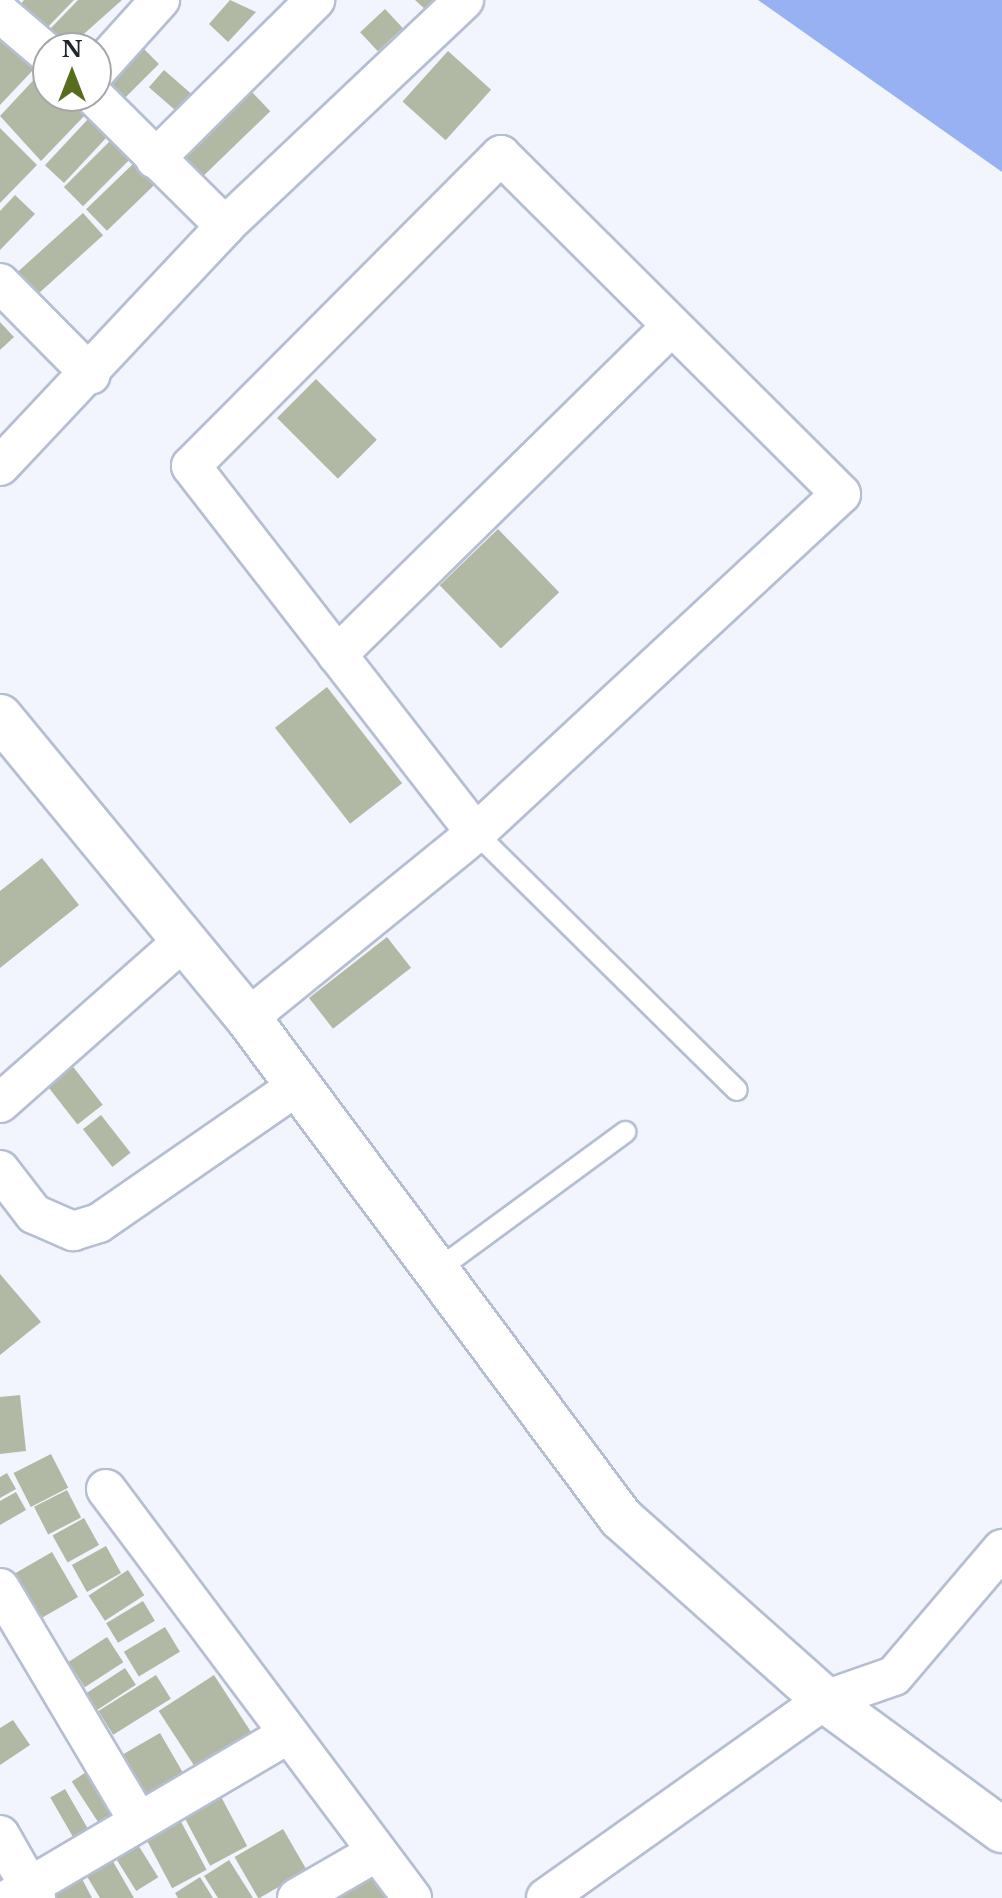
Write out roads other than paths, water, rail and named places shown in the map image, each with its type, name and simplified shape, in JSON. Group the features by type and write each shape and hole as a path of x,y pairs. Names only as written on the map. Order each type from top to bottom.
{"street":[{"path":"112,53 160,0"},
{"path":"155,159 315,0"},
{"path":"5,452 91,375 225,226 464,0"},
{"path":"0,13 32,40"},
{"path":"109,112 225,226"},
{"path":"248,1018 476,833 841,494 670,328 501,155 191,466 476,833"},
{"path":"0,283 91,375"},
{"path":"337,655 670,328"},
{"path":"0,717 248,1018 621,1518 825,1700 1002,1830"},
{"path":"0,1103 184,940"},
{"path":"0,1170 34,1214 73,1231 99,1223 297,1086"},
{"path":"106,1489 375,1853 412,1898"},
{"path":"546,1898 825,1700 894,1676 1002,1549"},
{"path":"0,1588 139,1822"},
{"path":"0,1835 25,1894 288,1734"},
{"path":"297,1898 375,1853"}],"lane":[{"path":"476,833 737,1090"},
{"path":"436,1271 625,1132"}],"water":[{"path":"758,0 1002,0 1002,172"}]}
